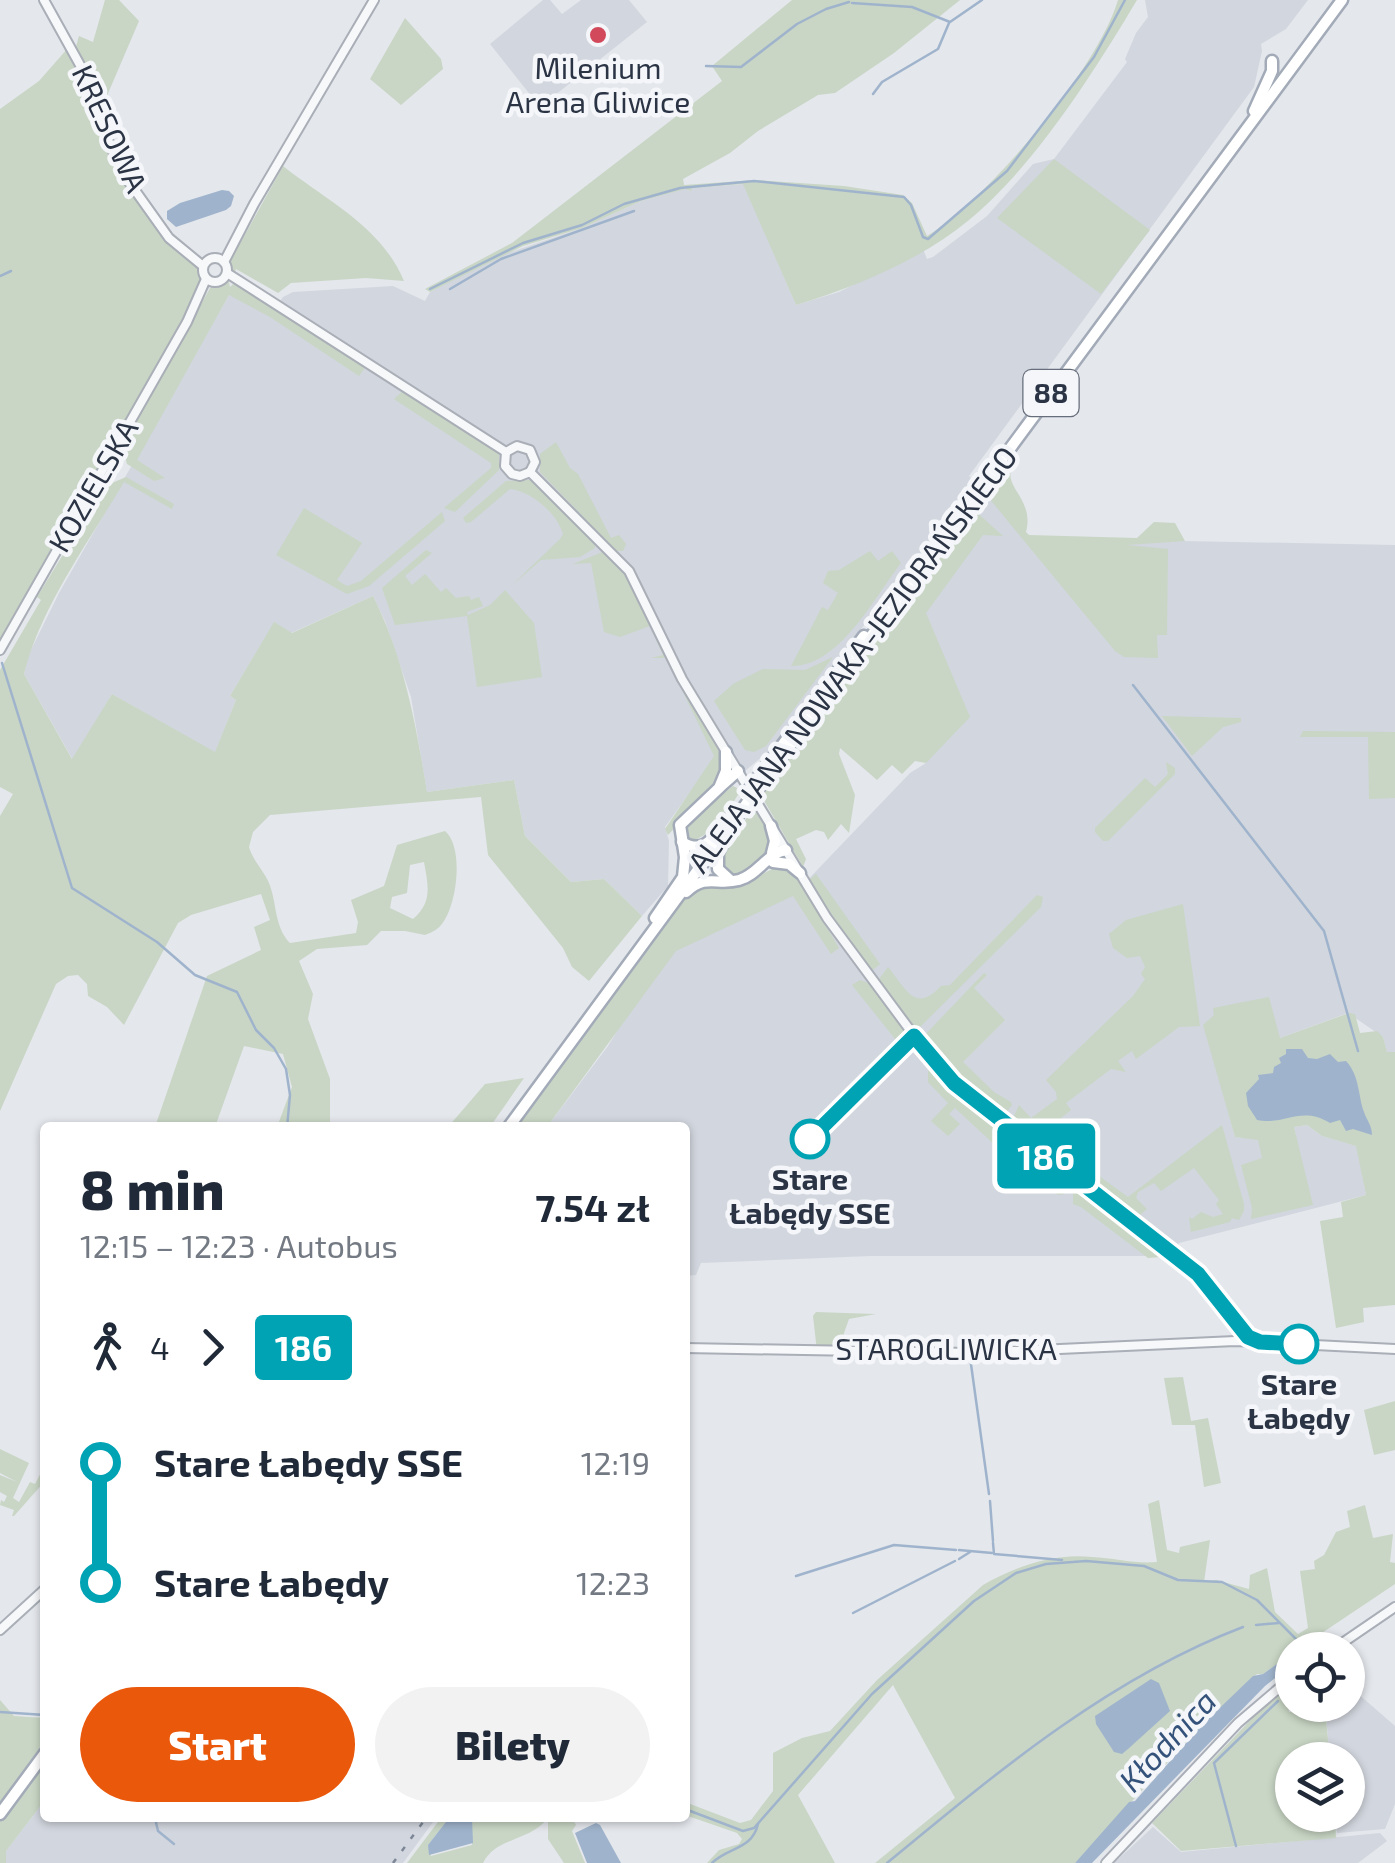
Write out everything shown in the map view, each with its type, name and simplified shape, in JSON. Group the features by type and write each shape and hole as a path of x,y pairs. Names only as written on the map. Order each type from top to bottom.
{"main road":[{"name":"ALEJA JANA NOWAKA-JEZIORAŃSKIEGO","path":"512,1122 735,820 751,791 923,566 1342,0"},
{"path":"1237,142 1272,71 1272,61"},
{"path":"724,782 726,752"},
{"path":"588,1018 681,882 685,864 678,829 682,821 738,771"},
{"path":"682,842 695,848 710,842 751,791 724,782"},
{"path":"730,880 722,875 718,861 735,820"},
{"path":"769,861 775,841 771,826"},
{"path":"671,907 700,882 740,880 786,850"},
{"path":"769,861 789,864 800,874"},
{"path":"0,1814 40,1756"}],"street":[{"name":"KRESOWA","path":"44,0 70,46 123,173 169,238 205,264"},
{"path":"226,276 222,260 374,0"},
{"path":"222,260 205,264 209,281 226,276 296,314 506,452"},
{"name":"KOZIELSKA","path":"0,650 209,281"},
{"path":"517,446 530,450 535,462 530,472 518,476 508,471 506,452 517,446"},
{"path":"530,472 629,571 678,672 800,874 858,964 954,1083 1188,1265 1211,1288 1240,1330 1260,1342"},
{"path":"1239,1342 1240,1330"},
{"name":"STAROGLIWICKA","path":"690,1348 971,1353 1260,1342 1395,1349"},
{"path":"0,1630 40,1594"},
{"path":"1358,1632 1395,1606"},
{"path":"1106,1863 1238,1723 1275,1691"}],"shaded area":[{"path":"543,0 550,0 562,14 581,0 629,0 647,22 540,107 490,44"},
{"path":"1145,0 1308,0 1286,29 1261,44 1254,87 969,476 1029,538 1395,545 1395,1052 1387,1053 1383,1037 1348,1013 1280,1038 1209,1042 1235,1137 1276,1141 1296,1136 1294,1127 1307,1125 1322,1136 1357,1146 1366,1195 1179,1243 1172,1256 870,1256 701,1263 696,1275 690,1276 690,1122 551,1122 608,1046 664,954 797,891 910,773 926,763 926,613 922,579 913,560 770,750 745,771 731,749 711,763 665,827 669,841 668,886 642,916 604,879 571,882 525,836 514,780 427,792 411,697 373,596 291,633 274,623 230,696 236,700 215,753 112,694 73,760 24,674 28,656 59,593 229,295 278,304 293,292 393,286 425,301 430,292 502,255 582,228 641,201 686,188 690,191 744,184 796,305 839,292 923,249 927,259 933,257 987,216 1033,164 1054,159 1127,62 1136,33 1148,17"},
{"path":"1365,1700 1395,1726 1395,1804 1385,1829 1365,1831 1365,1742 1328,1742 1327,1722 1365,1722"},
{"path":"40,1807 40,1822 433,1822 403,1863 6,1863 6,1851"},
{"path":"1153,1827 1181,1852 1380,1833 1387,1841 1358,1863 1114,1863"}],"green space":[{"path":"105,0 119,0 139,21 100,112 75,50 79,36 93,42"},
{"path":"792,0 960,0 894,53 835,93 818,95 758,131 730,153 683,179 684,185 756,180 903,195 912,203 927,236 980,193 1038,130 1088,60 1118,0 1137,0 1061,117 993,198 930,248 864,281 796,305 743,184 685,189 641,201 582,228 523,246 430,292 425,289 512,243 722,81 712,66"},
{"path":"405,18 441,59 443,69 401,105 370,79"},
{"path":"68,48 115,167 164,236 200,267 203,283 0,639 0,109 39,81"},
{"path":"1054,159 1150,230 1101,294 997,218"},
{"path":"283,166 367,230 382,245 404,281 366,278 291,283 278,293 236,269 234,275 228,257 232,258"},
{"path":"229,282 230,287 233,284 253,293 367,365 359,376 270,317 229,295 137,460 165,478 154,481 127,464 122,447 210,288"},
{"path":"403,391 499,454 499,470 455,512 444,508 491,468 491,463 394,399"},
{"path":"556,442 570,468 578,474 611,538 619,535 626,544 623,551 614,551 537,474 596,530 540,472 540,454"},
{"path":"1013,465 1011,480 1026,510 1029,535 1137,538 1154,522 1175,523 1185,541 1126,545 1168,549 1167,635 1157,635 1158,658 1124,657 1115,651 988,497"},
{"path":"126,477 174,504 172,509 124,482 67,575 31,649 24,674 72,759 112,694 215,752 236,700 230,696 274,622 292,633 373,596 401,667 427,792 514,780 525,836 571,882 604,879 642,916 589,981 572,967 563,948 488,855 481,797 270,815 253,832 249,847 269,883 278,922 290,943 356,933 358,922 351,900 384,886 397,845 445,831 455,849 452,901 436,930 425,935 381,931 367,945 317,949 299,961 313,994 308,1019 330,1079 330,1122 279,1122 292,1087 283,1054 244,1046 217,1122 157,1122 207,976 261,950 254,927 270,920 261,894 191,915 178,923 124,1025 107,1007 88,996 87,984 78,975 56,984 0,1111 0,816 13,794 0,787 0,670 41,600 37,597 105,486","holes":["424,862 424,906 413,919 390,908 392,897 407,893 410,865"]},
{"path":"531,480 595,543 595,548 580,557 541,560 510,587 560,539 563,534 555,518 534,499 510,489 471,522 466,523 463,518 506,481"},
{"path":"304,508 362,543 337,580 347,586 361,581 442,512 445,521 369,586 347,594 276,555"},
{"path":"973,509 1003,536 983,535 926,613 970,717 926,763 915,761 902,774 892,765 877,780 840,748 855,795 849,833 841,824 828,840 824,832 816,830 796,839 806,859 803,867 763,799 764,793"},
{"path":"426,550 432,553 405,576 412,585 425,574 441,592 446,588 456,598 479,597 483,606 467,612 468,615 490,605 505,590 534,623 542,677 477,687 467,616 395,625 382,588"},
{"path":"605,551 641,599 666,655 664,658 651,658 663,655 650,626 620,637 604,632 591,563 573,564"},
{"path":"870,551 878,561 892,551 901,563 840,643 808,663 791,666 822,607 828,610 838,593 823,583 828,571 839,570"},
{"path":"833,657 766,746 754,752 745,750 714,701 733,684 763,669 805,670"},
{"path":"669,663 723,757 722,777 668,835 665,829 714,756"},
{"path":"1162,716 1241,718 1241,722 1223,727 1192,756"},
{"path":"1303,731 1395,732 1395,798 1369,799 1368,737 1300,737"},
{"path":"1166,762 1175,768 1175,774 1108,841 1103,841 1095,828 1145,778 1155,787 1168,774"},
{"path":"733,786 741,790 725,814 712,829 687,843 682,826"},
{"path":"752,810 768,829 769,854 743,872 725,872 722,855"},
{"path":"776,867 796,875 839,948 831,954 793,896 676,951 551,1122 521,1122 691,891 698,887 741,885"},
{"path":"816,874 880,964 870,972 809,880"},
{"path":"1037,895 1043,897 1041,907 920,1027 912,1027 877,982 888,967 906,990 918,998 950,985"},
{"path":"1183,904 1200,1026 1179,1027 1136,1059 1132,1051 1118,1061 1126,1072 1111,1069 1066,1103 1071,1110 1060,1119 1060,1132 1079,1149 1084,1165 1074,1172 1011,1123 1019,1105 1031,1118 1057,1099 1046,1080 1133,996 1145,979 1140,956 1127,958 1113,948 1109,934 1126,920"},
{"path":"984,973 987,975 974,988 1005,1020 963,1062 994,1092 1011,1102 1004,1115 959,1081 923,1037"},
{"path":"860,980 881,995 899,1021 906,1037 900,1045 852,985"},
{"path":"1269,997 1280,1038 1349,1013 1355,1014 1360,1033 1377,1031 1387,1052 1395,1052 1395,1305 1363,1308 1364,1322 1336,1328 1320,1221 1343,1217 1341,1202 1366,1195 1356,1146 1322,1136 1307,1125 1294,1127 1313,1205 1251,1219 1241,1165 1262,1158 1258,1140 1235,1137 1203,1025 1214,1015 1213,1008"},
{"path":"932,1067 1010,1132 1009,1143 997,1147 955,1108 949,1114 960,1124 948,1136 931,1121 948,1103 928,1082"},
{"path":"524,1078 493,1122 452,1122 485,1084"},
{"path":"1222,1125 1244,1204 1239,1220 1232,1218 1230,1222 1191,1232 1189,1217 1201,1212 1213,1217 1223,1214 1216,1204 1219,1200 1194,1168 1161,1191 1154,1183 1138,1192 1136,1198 1147,1209 1135,1219 1083,1179 1088,1168 1128,1197"},
{"path":"1021,1140 1068,1176 1072,1183 1064,1194 1058,1195 1014,1154 1014,1144"},
{"path":"1084,1188 1173,1256 1148,1258 1073,1204 1073,1191"},
{"path":"816,1312 876,1314 849,1319 844,1333 846,1348 817,1351 813,1316"},
{"path":"1183,1377 1191,1421 1208,1418 1221,1483 1204,1487 1195,1425 1172,1425 1164,1378"},
{"path":"1395,1401 1395,1450 1374,1455 1364,1410"},
{"path":"0,1449 29,1463 13,1498 19,1502 30,1482 35,1484 40,1474 40,1487 14,1516 14,1510 0,1505 7,1496 0,1492 0,1475 17,1482 0,1473"},
{"path":"1159,1500 1167,1550 1179,1553 1180,1547 1210,1540 1204,1582 1216,1580 1249,1589 1250,1575 1267,1568 1275,1612 1296,1632 1275,1632 1275,1665 1257,1674 1203,1724 1075,1863 875,1863 955,1798 893,1685 798,1795 835,1863 707,1863 719,1850 739,1844 742,1839 737,1833 690,1817 690,1804 740,1823 751,1820 773,1791 773,1753 802,1738 830,1731 877,1680 983,1585 1036,1562 1064,1557 1157,1562 1148,1504"},
{"path":"1365,1505 1373,1538 1393,1534 1390,1562 1395,1563 1395,1584 1323,1632 1301,1632 1308,1628 1300,1571 1315,1569 1314,1561 1324,1555 1336,1532 1350,1527 1347,1511"},
{"path":"1275,1699 1275,1722 1326,1722 1328,1742 1275,1742 1275,1832 1336,1832 1336,1838 1181,1851 1152,1823"},
{"path":"0,1700 14,1716 40,1718 40,1747 0,1803"},
{"path":"40,1768 40,1807 6,1851 6,1863 0,1863 0,1822"},
{"path":"438,1822 446,1822 428,1845 431,1856 472,1845 472,1822 544,1822 496,1848 483,1863 407,1863"},
{"path":"548,1822 574,1822 572,1831 585,1863 564,1863 548,1839"}],"water":[{"path":"222,190 234,196 226,210 176,227 167,219 167,211 180,203"},
{"path":"1286,1049 1302,1049 1308,1058 1330,1054 1338,1062 1346,1061 1356,1080 1372,1135 1353,1129 1346,1131 1340,1120 1330,1123 1310,1116 1257,1120 1248,1106 1246,1093 1259,1079 1258,1075 1273,1073"},
{"path":"1275,1665 1275,1678 1092,1863 1075,1863 1203,1724 1253,1676"},
{"path":"1151,1679 1159,1683 1170,1711 1122,1754 1114,1752 1095,1716"},
{"path":"446,1822 472,1822 473,1843 429,1855 428,1845"},
{"path":"596,1823 621,1863 587,1863 575,1833"}],"waterway":[{"path":"852,3 912,7 950,22 982,0"},
{"path":"430,289 523,243 582,225 624,204 680,188 754,181 904,197 923,237 928,239 1007,171 1094,57 1125,0"},
{"path":"706,66 741,67 797,24 849,2"},
{"path":"873,94 882,82 938,49 949,23"},
{"path":"450,289 501,259 634,211"},
{"path":"0,276 11,271"},
{"path":"2,663 72,888 157,942 195,975 237,992 256,1030 274,1048 286,1069 290,1095 288,1122"},
{"path":"1133,685 1324,931 1358,1051"},
{"path":"970,1357 989,1494"},
{"path":"990,1501 993,1541"},
{"path":"993,1543 994,1554 1062,1560"},
{"path":"796,1576 894,1545 956,1550"},
{"path":"959,1550 992,1553"},
{"path":"959,1559 970,1552"},
{"path":"853,1613 955,1561"},
{"path":"690,1811 743,1831 754,1828 872,1694 974,1601 1016,1573 1046,1564 1086,1561 1144,1566 1178,1580 1222,1582 1257,1600 1289,1632"},
{"path":"1256,1625 1279,1623"},
{"path":"887,1863 1012,1762 1100,1700 1194,1648 1243,1627"},
{"path":"1236,1846 1214,1763 1275,1704"},
{"path":"0,1712 40,1715"},
{"path":"156,1822 158,1831 174,1844"},
{"path":"712,1863 751,1839 758,1824"}],"railway":[{"path":"393,1863 423,1822"}],"bus line":[{"name":"186","path":"810,1139 914,1036 954,1083 1198,1274 1248,1337 1260,1342 1299,1344"}],"place":[{"name":"Milenium Arena Gliwice","path":"598,35"},
{"name":"Stare Łabędy SSE","path":"810,1139"},
{"name":"Stare Łabędy","path":"1299,1344"}],"water label":[{"name":"Kłodnica","path":"1168,1741"}]}
